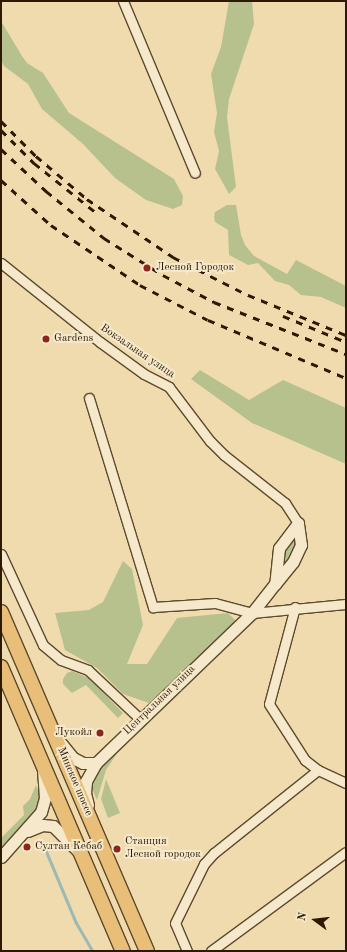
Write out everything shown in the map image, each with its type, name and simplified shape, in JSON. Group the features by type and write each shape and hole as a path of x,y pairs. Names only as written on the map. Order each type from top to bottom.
{"highway":[{"name":"Минское шоссе","path":"1,612 147,951"},
{"name":"Минское шоссе","path":"1,667 123,951"}],"street":[{"path":"122,1 195,173"},
{"name":"Вокзальная улица","path":"1,262 100,342 144,374 169,387 210,441 224,455 285,502 298,523"},
{"path":"89,398 153,607 215,603 252,613 296,607 346,604"},
{"path":"275,584 279,548 298,523"},
{"name":"Центральная улица","path":"97,834 85,794 86,781 96,763 252,613 299,553 301,538 298,523"},
{"path":"1,554 43,645 61,660 88,670 141,720"},
{"path":"296,607 269,704 305,760 318,770 346,783"},
{"path":"51,730 73,758 83,763 96,763"},
{"path":"1,857 26,832 41,812 46,798 40,758"},
{"path":"187,951 175,923 204,864 214,853 318,770"},
{"path":"26,832 43,825 53,826 83,857"},
{"path":"211,951 346,852"}],"green space":[{"path":"229,1 252,1 254,24 229,99 227,117 236,187 229,194 215,169 219,151 214,132 217,113 211,74 221,47"},
{"path":"1,21 27,63 43,73 69,113 174,179 183,196 182,205 173,209 146,200 115,178 83,144 42,109 28,84 4,66 1,60"},
{"path":"227,205 236,205 241,235 245,245 254,256 287,274 296,260 346,286 346,308 321,297 301,295 289,285 275,281 258,263 248,265 229,255 228,230 215,222 214,217 215,212"},
{"path":"200,370 249,400 283,380 346,408 346,464 252,423 191,379"},
{"path":"294,533 297,541 284,571 278,563 280,552"},
{"path":"123,561 132,569 143,625 127,664 147,664 177,618 228,613 236,621 149,703 123,694 97,668 65,650 55,613 89,610 103,602"},
{"path":"72,671 89,678 123,713 118,718 86,685 72,693 63,684 63,679 67,673"},
{"path":"118,752 106,770 97,800 90,784 95,773"},
{"path":"106,779 120,813 108,818 101,799"},
{"path":"36,785 41,798 37,814 1,848 1,838 24,815 23,806 30,799"}],"waterway":[{"path":"45,848 76,922 93,951"}],"railway":[{"path":"1,121 36,156 87,199 173,257 248,295 346,335"},
{"path":"1,130 34,163 98,214"},
{"path":"1,149 46,191 104,238 163,275 214,302 346,354"},
{"path":"1,180 51,225 140,285 208,320 346,378"},
{"path":"283,316 346,342"}],"place":[{"name":"Лесной Городок","path":"147,268"},
{"name":"Gardens","path":"46,339"},
{"name":"Лукойл","path":"100,733"},
{"name":"Султан Кебаб","path":"27,847"},
{"name":"Станция Лесной городок","path":"117,849"}]}
